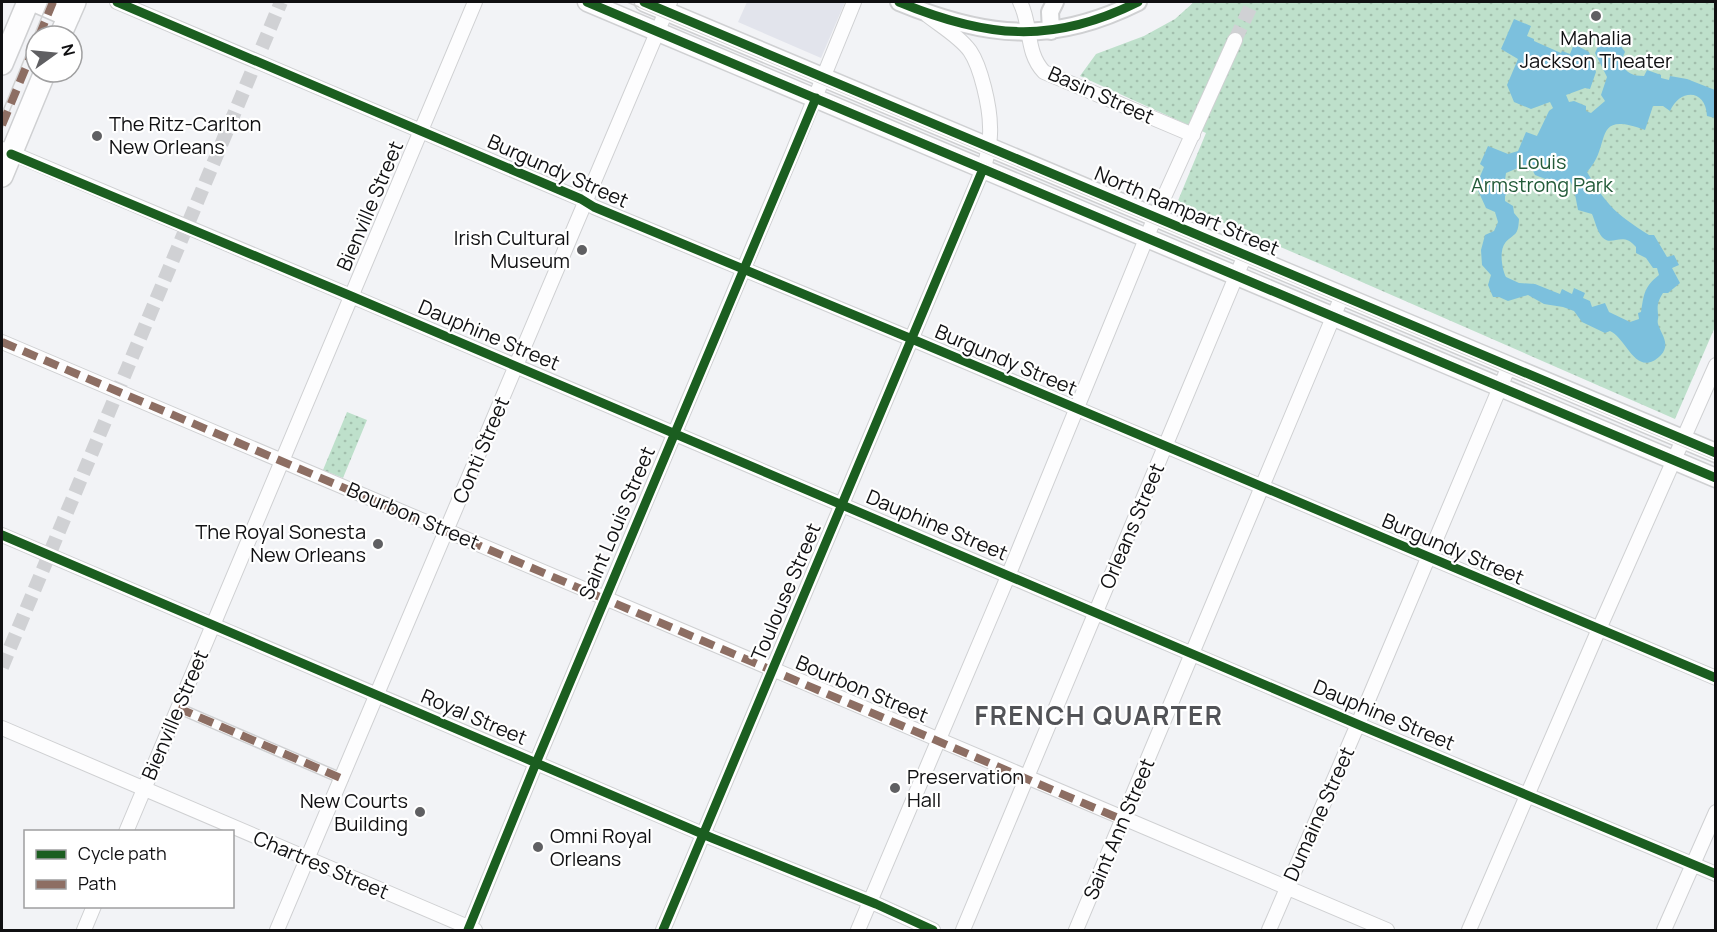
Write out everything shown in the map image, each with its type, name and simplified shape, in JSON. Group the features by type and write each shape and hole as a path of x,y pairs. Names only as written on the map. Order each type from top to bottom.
{"main road":[{"path":"2,64 28,2"},
{"path":"37,2 72,9 65,24"},
{"name":"North Rampart Street","path":"587,2 1716,478"},
{"name":"North Rampart Street","path":"644,2 668,6 989,148 1716,453"},
{"path":"2,176 6,152 39,84"}],"street":[{"name":"Burgundy Street","path":"117,2 586,201 594,207 1716,678"},
{"name":"Bienville Street","path":"126,830 475,2"},
{"name":"Saint Louis Street","path":"471,930 536,763 816,98 854,2"},
{"path":"899,2 946,20 1006,32 1051,31 1082,25 1105,18 1138,2"},
{"path":"908,2 923,12"},
{"name":"Basin Street","path":"1020,2 1036,63 1044,72 1193,135"},
{"path":"1051,31 1050,12 1055,2"},
{"name":"Conti Street","path":"278,930 668,6"},
{"name":"Toulouse Street","path":"663,930 983,169 989,148 989,116 974,58 968,49 923,12"},
{"path":"858,930 1008,575 1146,238 1235,40"},
{"name":"Dauphine Street","path":"6,152 1716,874"},
{"name":"Orleans Street","path":"963,930 1245,255"},
{"name":"Saint Ann Street","path":"1076,930 1342,296"},
{"name":"Bourbon Street","path":"2,342 1026,779 1387,930"},
{"path":"1469,930 1599,628 1716,365"},
{"name":"Dumaine Street","path":"1269,930 1509,366"},
{"name":"Royal Street","path":"2,535 704,834 870,901 933,930"},
{"path":"178,708 343,779"},
{"name":"Chartres Street","path":"2,728 471,930"},
{"path":"1664,930 1716,812"},
{"path":"84,930 93,908"}],"shaded area":[{"path":"747,2 845,2 821,58 738,22"}],"green space":[{"name":"Louis Armstrong Park","path":"1194,2 1715,2 1715,327 1675,419 1177,203 1206,133 1080,76 1096,54 1144,36 1175,19"},
{"path":"347,412 367,420 343,478 323,470"}],"water":[{"path":"1514,19 1531,26 1527,36 1561,53 1562,51 1570,54 1574,44 1589,52 1596,72 1590,89 1585,88 1566,95 1569,102 1574,101 1586,106 1586,111 1591,113 1605,101 1601,95 1607,77 1595,53 1600,42 1609,38 1618,42 1625,52 1620,63 1630,73 1644,76 1647,70 1661,75 1661,78 1669,80 1670,76 1687,79 1715,90 1715,118 1707,116 1706,107 1697,96 1686,95 1674,104 1670,111 1663,106 1653,106 1645,130 1616,124 1609,127 1595,162 1587,172 1613,208 1638,228 1649,235 1654,235 1667,257 1674,255 1679,265 1672,268 1680,283 1668,293 1663,293 1658,303 1658,324 1665,347 1661,355 1652,361 1645,363 1638,360 1616,335 1610,331 1605,333 1582,322 1574,311 1544,304 1528,295 1508,301 1493,297 1488,285 1491,275 1482,265 1481,250 1485,235 1494,231 1498,222 1495,212 1486,208 1476,186 1484,167 1480,164 1488,146 1508,154 1518,151 1526,132 1537,136 1549,111 1553,108 1550,102 1531,109 1514,102 1507,85 1518,59 1501,49","holes":["1525,165 1531,167 1535,175 1553,182 1570,181 1578,210 1592,214 1602,237 1610,241 1622,239 1631,242 1636,247 1636,253 1646,258 1653,268 1657,268 1659,275 1650,283 1646,291 1641,312 1638,313 1639,319 1630,322 1609,312 1605,303 1592,307 1590,301 1583,298 1585,293 1574,288 1572,294 1562,289 1560,294 1535,284 1519,283 1506,277 1502,265 1503,246 1517,232 1519,225 1519,219 1514,213 1513,206 1505,201 1505,196 1510,190 1505,180 1506,173"]}],"tunnel":[{"path":"2,667 281,2"},
{"path":"1235,40 1253,2"}],"tram line":[{"path":"2,113 48,2"},
{"path":"601,2 1716,472"},
{"path":"627,2 1716,460"},
{"path":"2,129 12,105"}],"marked path":[{"path":"44,24 53,2"},
{"path":"2,125 24,72"},
{"path":"2,342 1123,820"},
{"path":"178,708 343,779"}],"cycle path":[{"path":"117,2 581,199 594,207 1716,678"},
{"path":"587,2 1716,478"},
{"path":"644,2 1716,453"},
{"path":"899,2 961,23 1019,32 1077,25 1107,16 1138,2"},
{"path":"468,930 816,98"},
{"path":"11,154 1716,874"},
{"path":"663,930 983,169"},
{"path":"2,535 933,930"}],"place":[{"name":"Mahalia Jackson Theater","path":"1596,16"},
{"name":"The Ritz-Carlton New Orleans","path":"97,136"},
{"name":"Irish Cultural Museum","path":"582,250"},
{"name":"The Royal Sonesta New Orleans","path":"378,544"},
{"name":"Preservation Hall","path":"895,788"},
{"name":"New Courts Building","path":"420,812"},
{"name":"Omni Royal Orleans","path":"538,847"}],"district":[{"name":"FRENCH QUARTER","path":"1099,716"}]}
